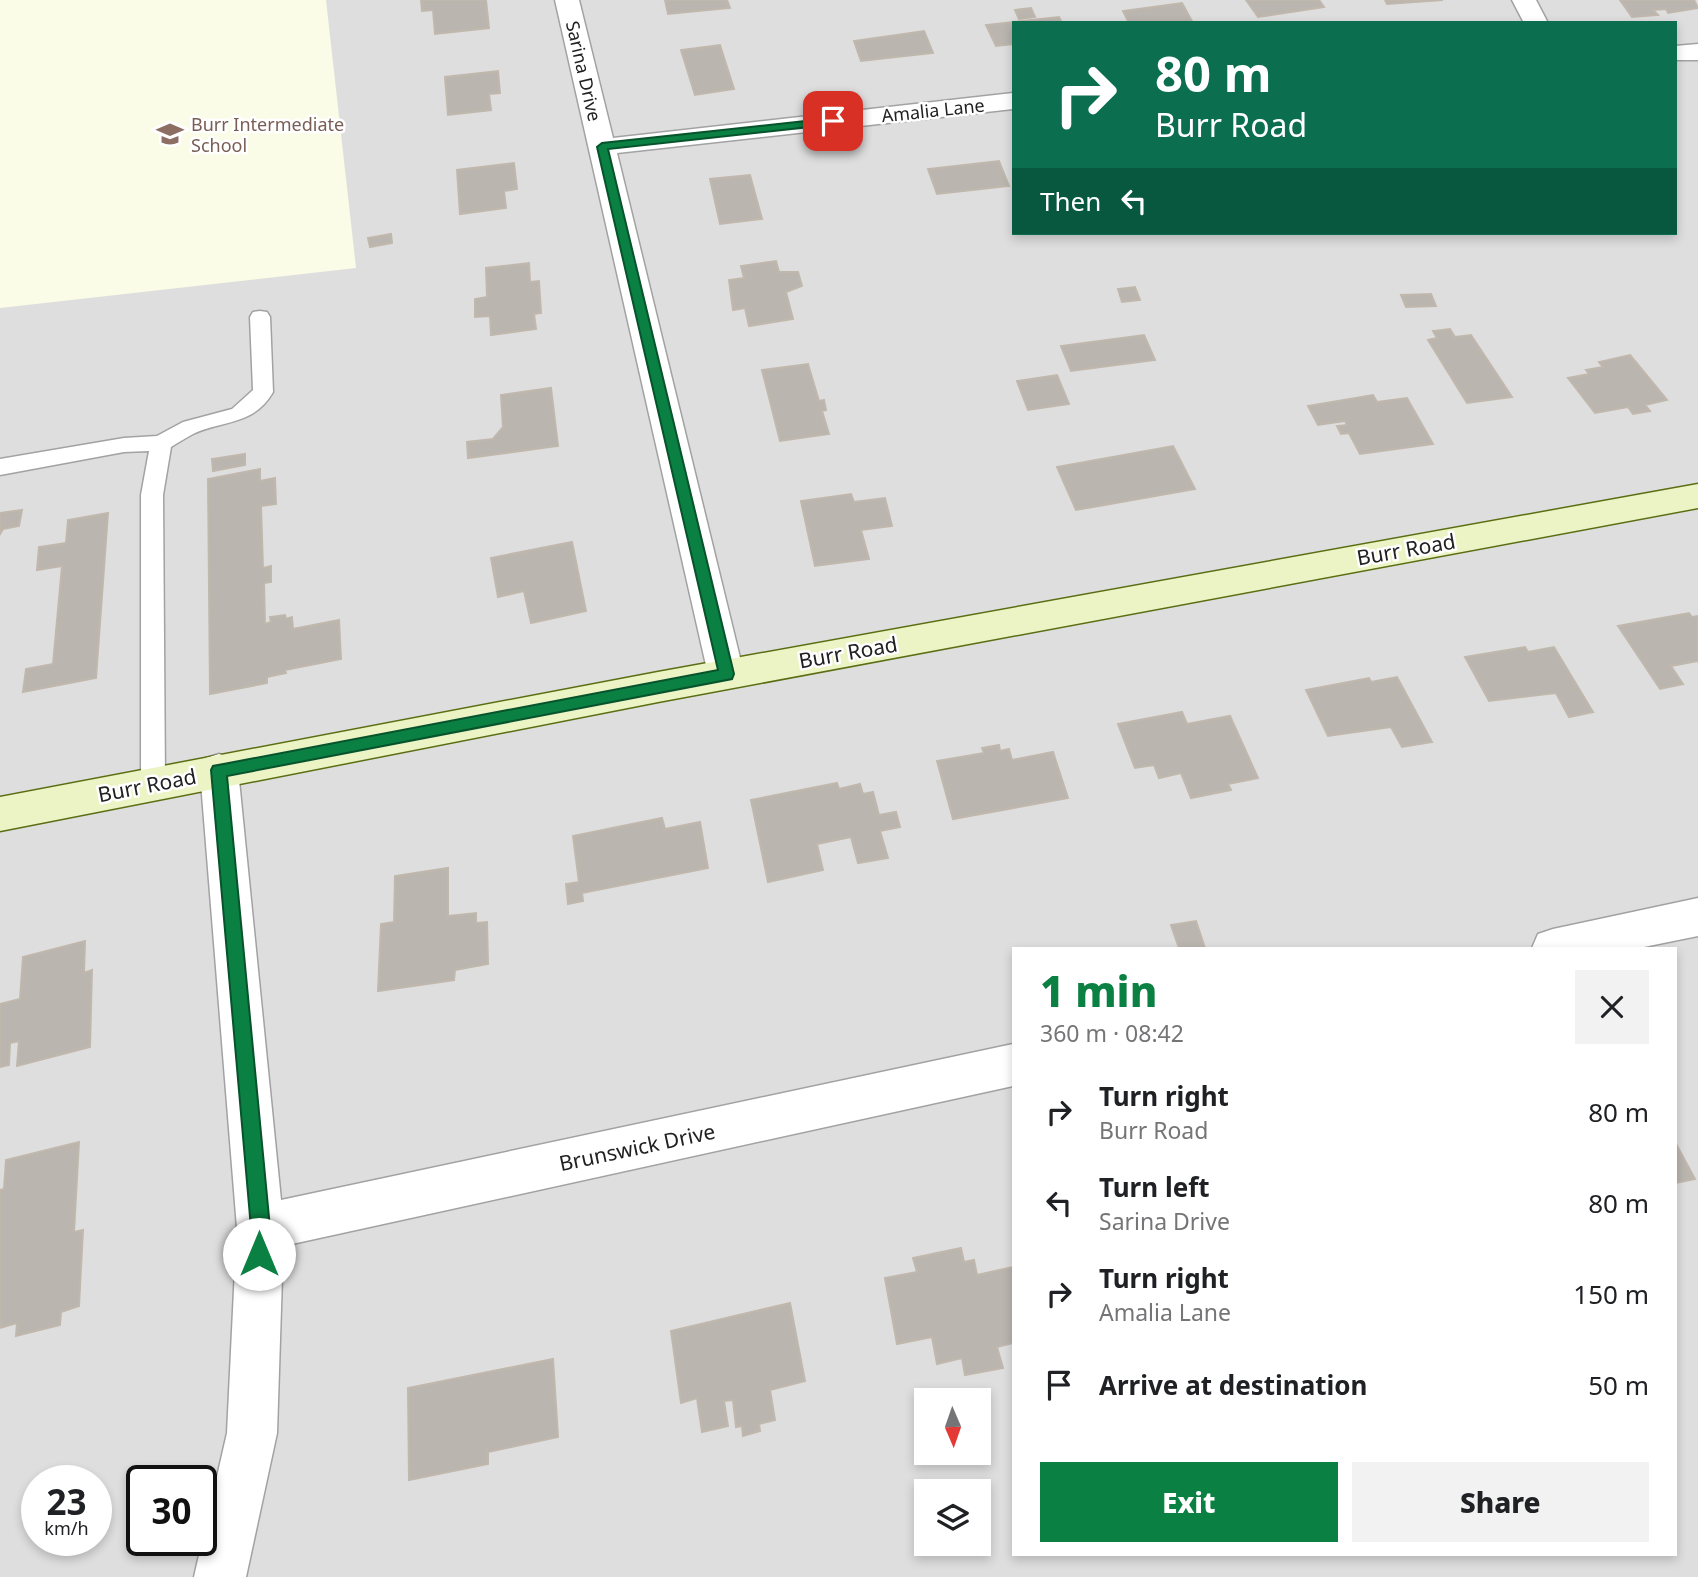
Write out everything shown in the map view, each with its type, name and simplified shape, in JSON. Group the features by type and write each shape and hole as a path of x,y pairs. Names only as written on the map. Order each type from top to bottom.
{"street":[{"name":"Sarina Drive","path":"567,0 726,674"},
{"path":"1524,0 1535,21"},
{"path":"1677,53 1698,52"},
{"name":"Amalia Lane","path":"602,147 1012,101"},
{"name":"Burr Road","path":"0,814 726,674 1698,496"},
{"path":"219,770 260,1228 252,1433 220,1577"},
{"path":"1558,947 1698,917"},
{"name":"Brunswick Drive","path":"260,1228 1012,1065"}],"lane":[{"path":"0,467 124,445 160,443 190,427 239,414 263,392 260,317"},
{"path":"153,783 152,495 160,443"}],"shaded area":[{"path":"0,0 1698,0 1698,1577 0,1577"},
{"name":"Burr Intermediate School","path":"0,0 326,0 356,268 0,308"}],"building":[{"path":"421,0 486,0 489,28 435,34 433,10 422,11"},
{"path":"665,0 727,0 730,8 668,14"},
{"path":"1246,0 1319,0 1324,7 1258,17"},
{"path":"1385,0 1443,0 1387,4"},
{"path":"1620,0 1694,0 1698,8 1668,13 1666,9 1653,10 1658,15 1632,17"},
{"path":"1182,3 1192,21 1128,21 1123,11"},
{"path":"1031,8 1035,17 1019,19 1015,10"},
{"path":"1059,17 1061,21 1022,21"},
{"path":"1012,22 1012,44 996,46 986,25"},
{"path":"924,31 933,53 861,61 854,41"},
{"path":"720,45 734,89 695,95 681,50"},
{"path":"498,71 500,93 489,94 491,110 448,115 445,77"},
{"path":"999,161 1009,186 937,194 928,169"},
{"path":"514,163 517,189 504,191 506,208 460,214 457,170"},
{"path":"750,175 762,219 720,224 710,179"},
{"path":"391,234 392,243 370,247 368,238"},
{"path":"776,261 779,272 798,272 802,286 786,292 793,319 749,326 745,308 733,310 729,280 744,278 741,266"},
{"path":"529,263 530,282 539,281 541,313 534,314 536,329 491,335 490,316 475,317 475,299 487,297 486,268"},
{"path":"1135,287 1140,300 1122,302 1118,289"},
{"path":"1431,294 1436,306 1406,307 1401,295"},
{"path":"1450,329 1455,337 1471,335 1512,397 1467,403 1428,340 1437,338 1433,331"},
{"path":"1144,335 1155,360 1071,371 1061,346"},
{"path":"1630,355 1667,400 1645,405 1650,411 1633,414 1628,407 1595,413 1568,378 1589,374 1586,370 1603,367 1599,362"},
{"path":"808,364 819,401 824,400 826,410 822,411 829,434 780,441 762,370"},
{"path":"1057,375 1069,404 1028,410 1017,381"},
{"path":"551,388 558,446 468,458 467,442 493,439 503,427 501,395"},
{"path":"1373,395 1377,402 1407,398 1433,444 1360,454 1349,433 1341,434 1337,426 1347,425 1345,421 1318,425 1308,406"},
{"path":"1173,446 1195,489 1076,510 1057,467"},
{"path":"245,454 245,465 213,471 212,459"},
{"path":"260,469 260,481 275,478 276,504 261,506 263,568 271,566 271,582 264,583 265,624 271,622 270,617 285,615 286,619 292,617 293,629 339,620 341,659 285,670 286,673 267,677 267,683 210,694 208,479"},
{"path":"851,494 854,502 885,498 892,526 861,530 869,559 815,566 801,501"},
{"path":"22,510 19,526 3,529 0,534 0,513"},
{"path":"108,513 96,678 23,692 26,669 53,664 62,566 37,570 39,547 66,543 68,520"},
{"path":"572,542 586,611 531,623 524,591 498,597 491,558"},
{"path":"1689,613 1692,617 1698,616 1698,661 1671,666 1683,684 1660,689 1618,626"},
{"path":"1525,647 1528,652 1554,647 1593,712 1569,717 1556,693 1489,701 1465,657"},
{"path":"1397,677 1432,742 1402,747 1391,727 1328,736 1306,690 1369,678 1371,682"},
{"path":"1182,712 1187,724 1230,716 1258,778 1228,784 1231,790 1191,798 1181,773 1159,778 1154,765 1135,768 1118,724"},
{"path":"999,745 1000,751 1009,749 1012,760 1053,752 1068,798 953,819 937,761 984,753 982,748"},
{"path":"837,783 839,789 860,784 863,794 873,792 879,815 896,812 900,827 880,831 888,858 858,863 851,837 817,844 823,870 768,882 751,800"},
{"path":"662,818 665,829 700,822 708,868 582,893 583,901 568,904 566,884 579,882 573,836"},
{"path":"448,868 448,916 476,913 476,923 487,922 488,964 455,970 454,980 378,991 381,924 394,922 395,876"},
{"path":"1196,921 1205,947 1179,947 1171,925"},
{"path":"85,941 84,973 92,970 90,1047 17,1066 19,1041 10,1043 9,1065 0,1067 0,1004 20,999 23,957"},
{"path":"79,1142 74,1232 83,1230 79,1306 61,1312 60,1325 16,1336 17,1323 0,1328 0,1190 4,1189 6,1160"},
{"path":"1677,1146 1695,1179 1677,1183"},
{"path":"961,1248 964,1262 974,1260 977,1275 1012,1267 1012,1343 997,1347 1003,1368 965,1375 962,1358 937,1364 932,1337 897,1344 885,1278 917,1272 913,1258"},
{"path":"790,1303 805,1381 770,1390 775,1420 759,1424 760,1431 743,1436 742,1426 736,1427 733,1400 724,1401 728,1426 702,1432 697,1398 681,1403 671,1331"},
{"path":"553,1359 558,1437 488,1452 488,1464 409,1480 408,1388"}],"place":[{"name":"Burr Intermediate School","path":"170,134"}],"route":[{"path":"259,1254 260,1228 219,770 726,674 602,147 833,121"}]}
